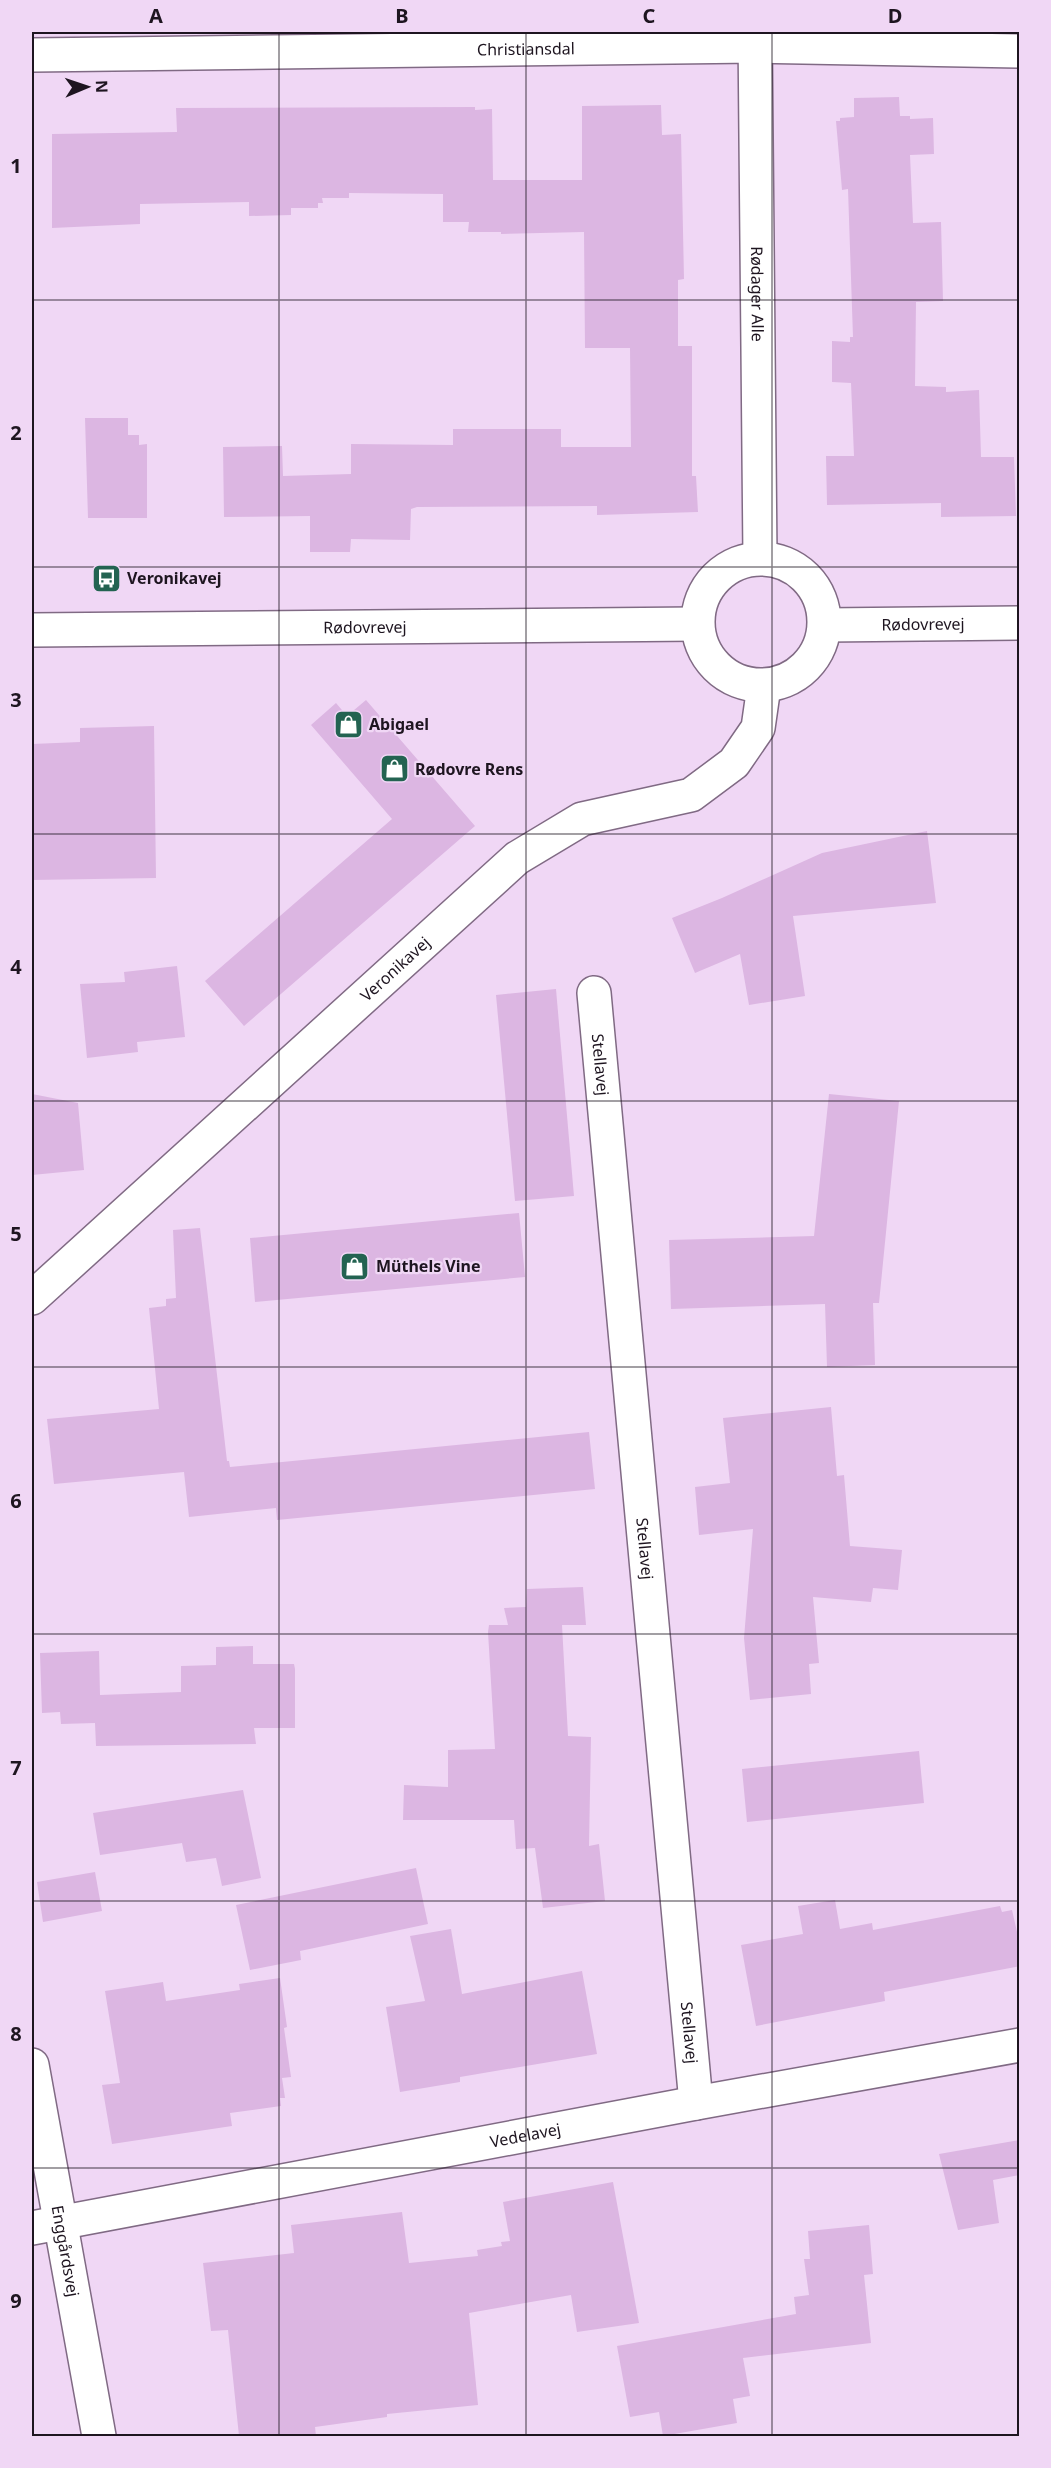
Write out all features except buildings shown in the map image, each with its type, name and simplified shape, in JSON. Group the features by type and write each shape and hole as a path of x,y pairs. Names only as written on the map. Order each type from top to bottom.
{"street":[{"name":"Christiansdal","path":"32,55 755,39 1020,51"},
{"name":"Rødager Alle","path":"755,39 760,558"},
{"path":"760,558 786,563 805,575 819,593 825,625 818,652 804,669 785,681 764,686 732,679 715,666 702,647 697,624 703,595 716,577 734,564 760,558"},
{"name":"Rødovrevej","path":"825,625 1020,623"},
{"name":"Rødovrevej","path":"32,630 697,624"},
{"name":"Veronikavej","path":"32,1298 517,858 582,819 691,795 734,763 758,728 764,686"},
{"name":"Stellavej","path":"594,993 696,2103"},
{"name":"Vedelavej","path":"46,2225 696,2103 1020,2045"},
{"name":"Enggårdsvej","path":"32,2065 46,2225 99,2436"}],"place":[{"name":"Veronikavej","path":"106,578"},
{"name":"Abigael","path":"348,724"},
{"name":"Rødovre Rens","path":"394,769"},
{"name":"Müthels Vine","path":"355,1266"}]}
